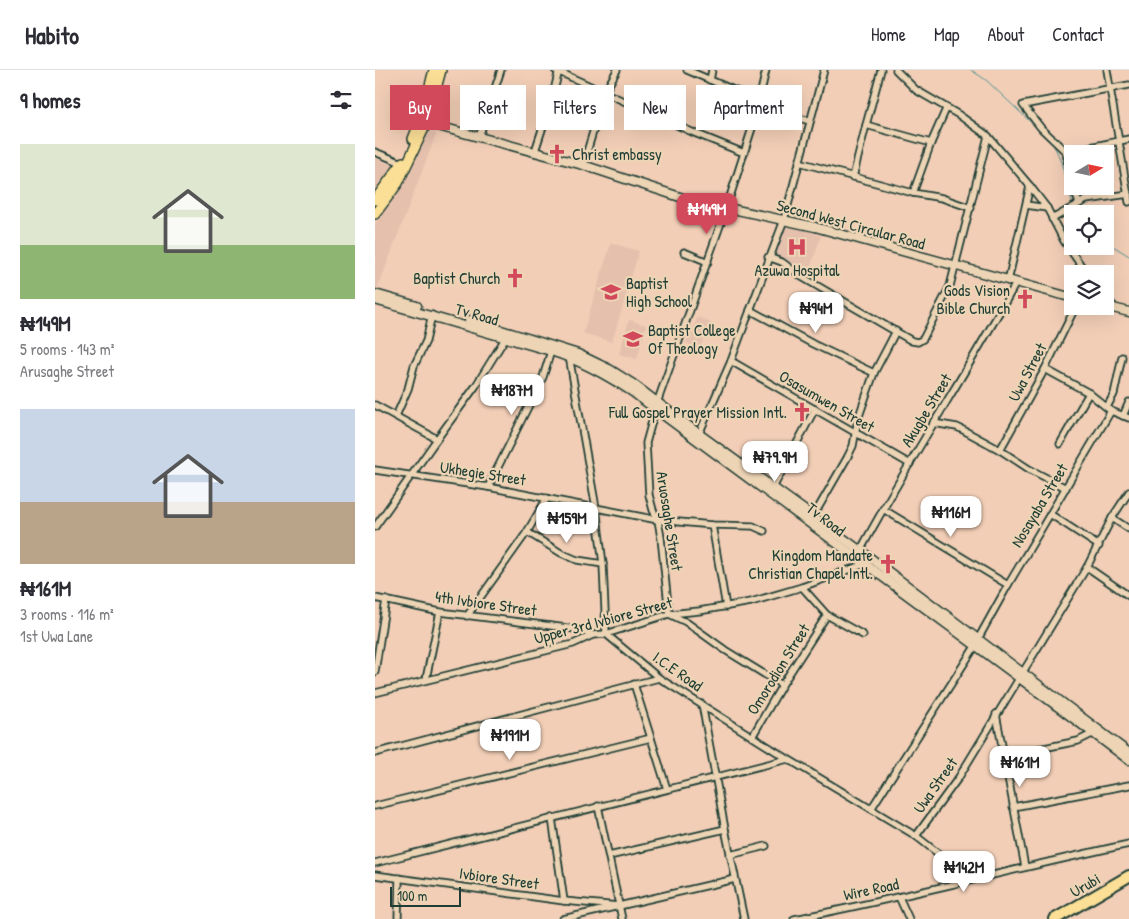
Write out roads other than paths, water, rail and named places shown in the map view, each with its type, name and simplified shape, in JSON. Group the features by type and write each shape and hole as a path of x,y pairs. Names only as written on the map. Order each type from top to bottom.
{"highway":[{"name":"Urubi","path":"1055,919 1129,876"},
{"name":"Urubi","path":"1069,919 1129,884"}],"main road":[{"path":"432,85 435,70"},
{"path":"436,85 441,70"},
{"path":"375,200 402,163 420,130"},
{"path":"375,214 398,183 421,130"}],"street":[{"path":"479,137 501,70"},
{"path":"609,85 617,70"},
{"path":"687,70 720,85"},
{"path":"710,80 712,70"},
{"name":"Aruosaghe Street","path":"762,85 766,70"},
{"path":"699,434 731,361 783,220 825,70"},
{"path":"853,177 865,125 881,70"},
{"path":"896,70 916,90 959,115 988,136 1047,208 1064,241 1081,265"},
{"path":"1107,70 1129,202"},
{"path":"535,151 552,100 558,71 589,85"},
{"path":"1064,150 1041,128 1023,105 1129,85"},
{"path":"614,96 692,132 744,153"},
{"path":"913,193 931,142 946,109"},
{"path":"802,118 810,121"},
{"path":"865,125 931,142"},
{"name":"Second West Circular Road","path":"450,129 583,165 686,199 727,206 783,220 1064,296"},
{"path":"583,165 594,130"},
{"name":"Aruosaghe Street","path":"669,614 658,520 649,495 646,443 657,406 727,206 751,130"},
{"path":"768,257 782,262 802,277 912,341 918,342 923,339 950,286 988,136"},
{"path":"1097,145 1129,138"},
{"path":"375,152 402,163"},
{"path":"799,162 913,193 942,198 971,208"},
{"name":"Akugbe Street","path":"861,550 933,423 980,348 1012,282 1030,186"},
{"path":"1052,218 1086,200 1128,194"},
{"path":"1076,195 1079,203"},
{"path":"1026,205 1047,208"},
{"path":"684,252 708,262"},
{"name":"Tv Road","path":"375,294 509,332 578,354 609,368 633,384 657,406 865,564 890,577"},
{"name":"Tv Road","path":"375,300 569,356 603,372 699,434 861,550 890,577 1129,760"},
{"path":"1115,308 1129,312"},
{"path":"750,310 813,344 874,373"},
{"path":"395,416 408,389 414,366 426,341 432,315"},
{"name":"Uwa Street","path":"1000,450 1045,369 1072,315"},
{"path":"813,517 853,446 854,433 874,373 896,331"},
{"path":"375,527 475,387 506,337"},
{"path":"488,487 543,377 551,351"},
{"path":"569,356 596,508 603,564 606,634"},
{"name":"Nosayaba Street","path":"871,809 977,642 1008,585 1066,488 1109,409 1122,357"},
{"name":"Osasumwen Street","path":"731,361 910,464"},
{"path":"1045,369 1089,393 1109,409 1126,417 1129,402"},
{"path":"1060,444 1089,393"},
{"path":"375,405 437,439"},
{"path":"773,488 815,409"},
{"path":"933,423 957,427 1066,488"},
{"name":"Ukhegie Street","path":"375,470 488,487 658,520 712,525 753,526 764,530"},
{"name":"Uwa Street","path":"916,836 959,777 1087,567 1112,518 1129,492"},
{"path":"467,616 527,532 547,498"},
{"path":"883,509 1008,585"},
{"path":"1050,514 1099,546"},
{"path":"1112,518 1129,529"},
{"path":"712,525 726,607"},
{"path":"527,532 561,553 577,560 603,564"},
{"name":"Upper 3rd Ivbiore Street","path":"375,693 573,644 593,636 606,634 669,614 751,602 802,587 865,564"},
{"path":"1087,567 1129,596"},
{"path":"802,587 827,615 863,635"},
{"name":"4th Ivbiore Street","path":"375,598 440,612 575,629 593,636"},
{"path":"375,672 386,600"},
{"path":"426,679 440,612"},
{"path":"669,614 686,622 725,650 782,685"},
{"name":"Omorodion Street","path":"752,737 782,685 827,615"},
{"name":"I.C.E Road","path":"606,634 659,678 787,759 916,836 972,880"},
{"name":"Tv Road","path":"1021,676 1129,753"},
{"path":"375,753 659,678"},
{"path":"634,684 667,789"},
{"path":"702,704 744,919"},
{"path":"996,714 1025,867"},
{"path":"1004,756 1078,741 1094,733"},
{"path":"375,806 651,738"},
{"path":"375,863 787,759"},
{"path":"1013,807 1129,785"},
{"path":"598,806 622,919"},
{"path":"552,818 565,901"},
{"path":"609,856 725,829"},
{"name":"Wire Road","path":"795,919 828,916 899,897 1129,844"},
{"path":"730,855 765,846"},
{"name":"Ivbiore Street","path":"375,875 565,901 619,906"},
{"path":"398,919 399,878"},
{"path":"563,919 735,879"},
{"path":"899,897 909,919"}],"waterway":[{"path":"971,70 986,80 1038,129"},
{"path":"1050,140 1061,162 1072,202"},
{"path":"1114,247 1129,256"}],"place":[{"name":"Christ embassy","path":"557,154"},
{"name":"Azuwa Hospital","path":"797,247"},
{"name":"Baptist Church","path":"515,278"},
{"name":"Baptist High School","path":"611,292"},
{"name":"Gods Vision Bible Church","path":"1025,299"},
{"name":"Baptist College Of Theology","path":"633,339"},
{"name":"Full Gospel Prayer Mission Intl.","path":"802,412"},
{"name":"Kingdom Mandate Christian Chapel Intl.","path":"888,564"}]}
